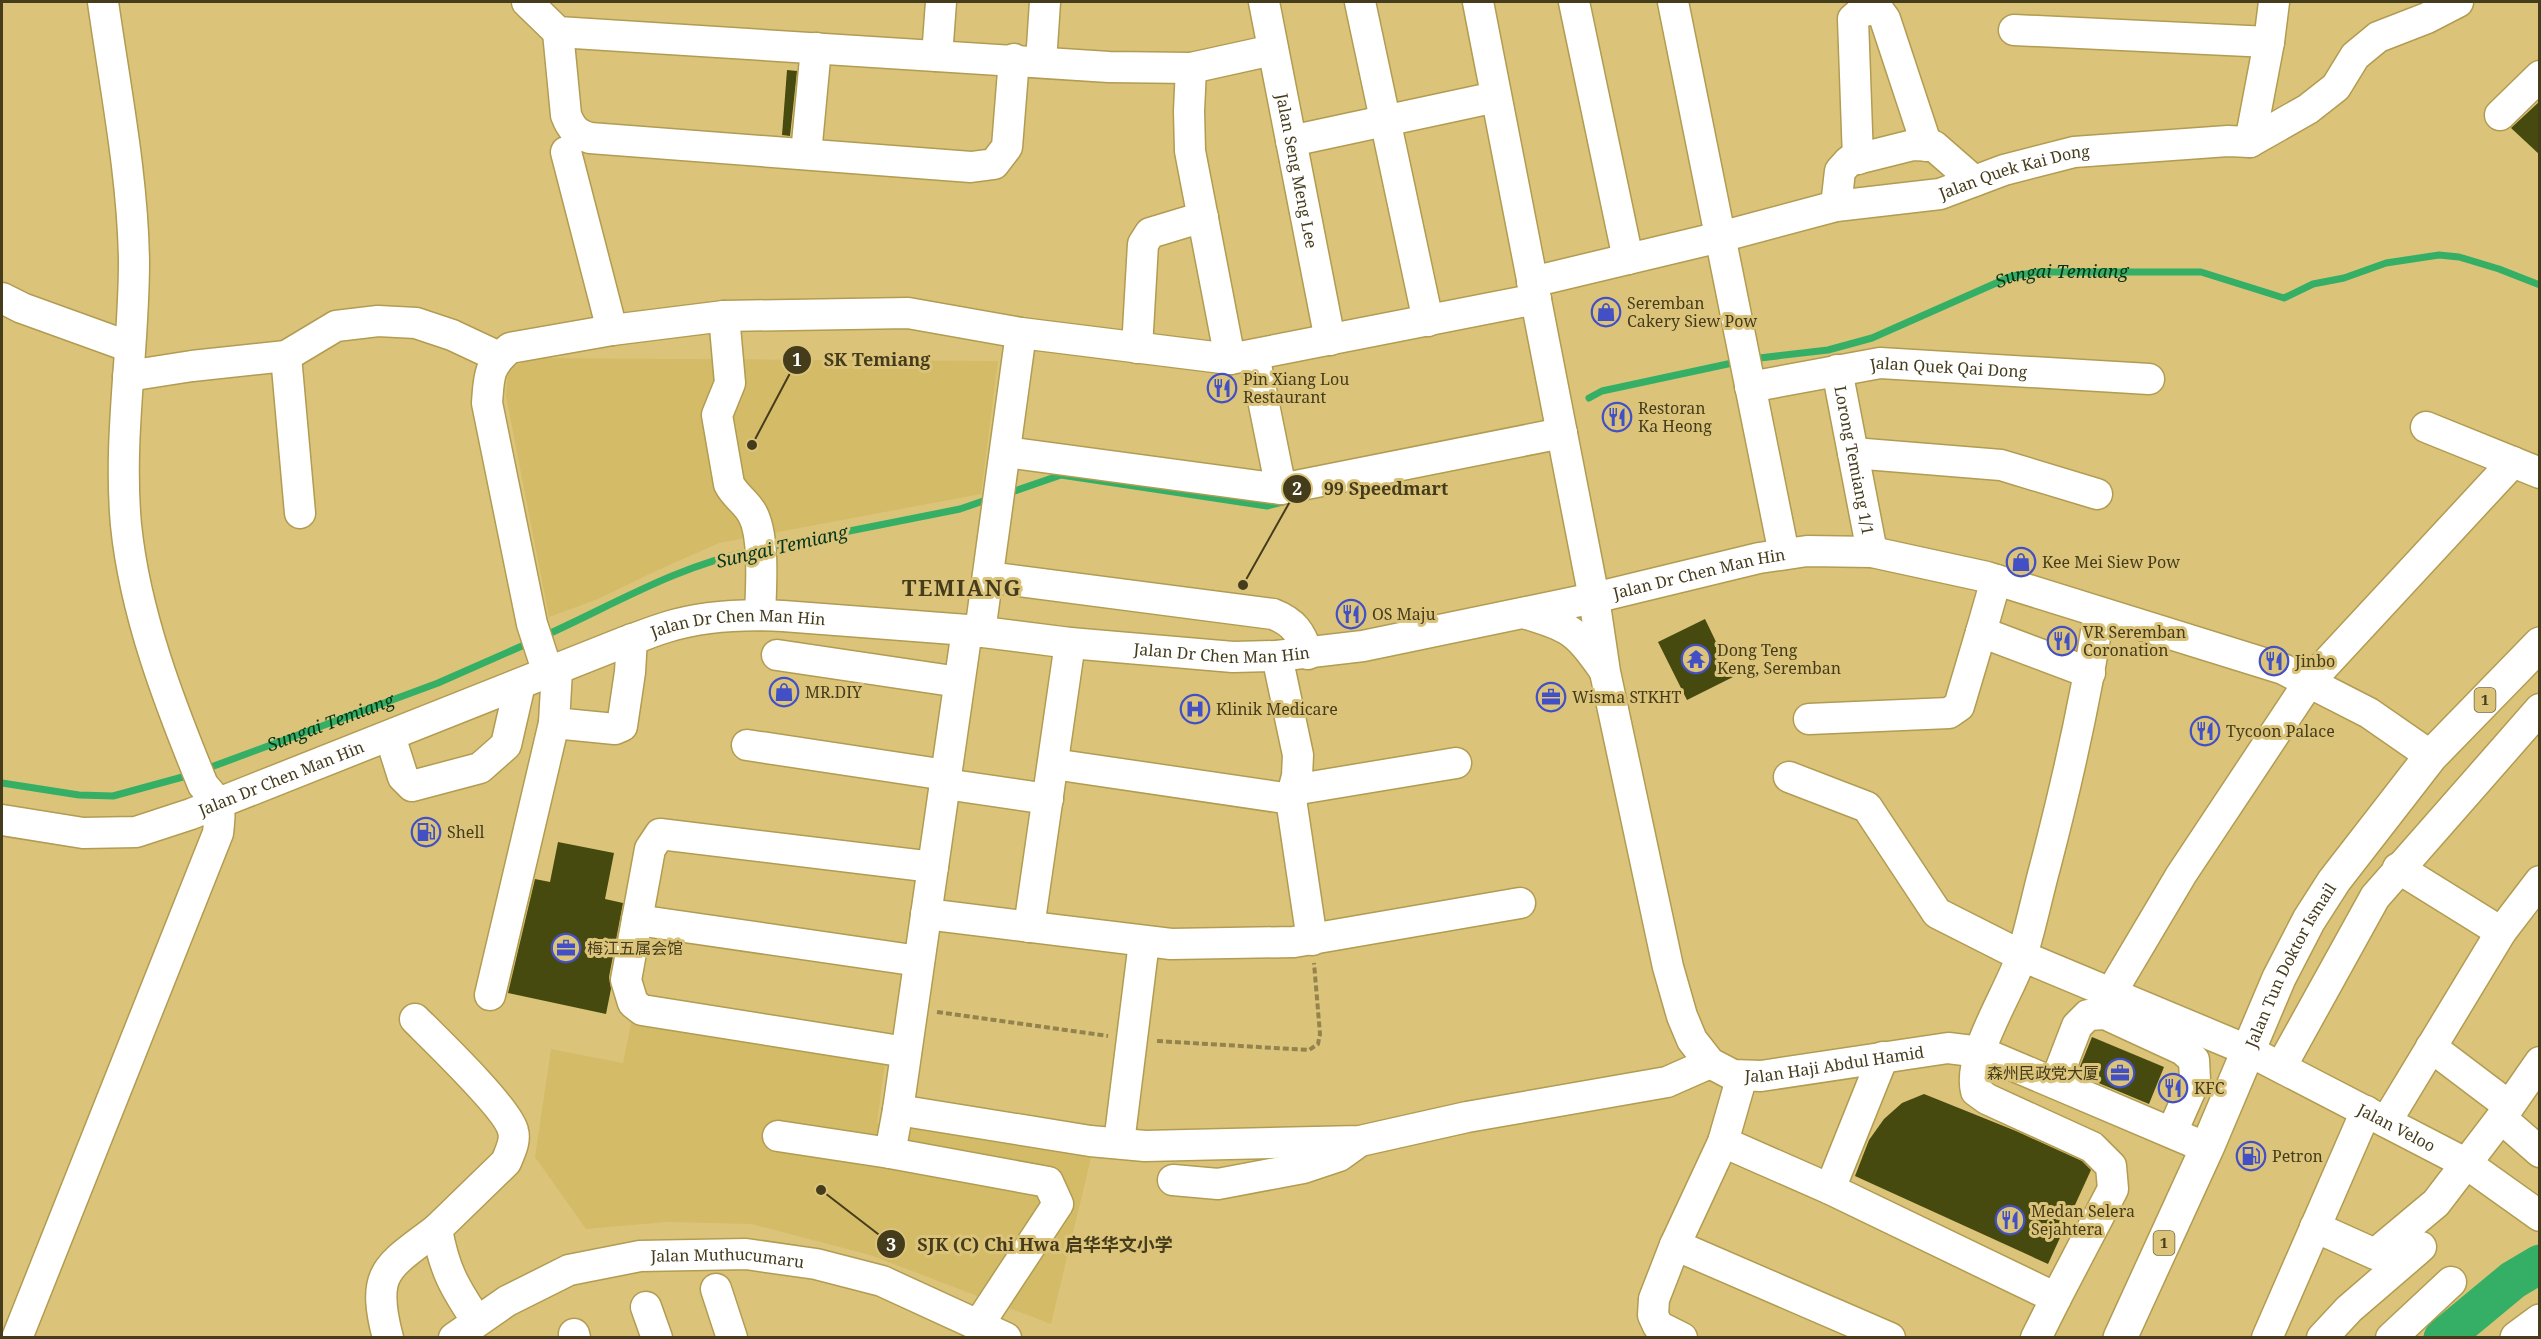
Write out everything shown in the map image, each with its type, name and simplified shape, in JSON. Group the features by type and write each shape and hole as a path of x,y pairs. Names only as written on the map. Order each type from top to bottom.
{"main road":[{"name":"Jalan Tun Doktor Ismail","path":"2120,1338 2207,1148 2279,978 2309,920 2334,881 2431,756 2540,644"},
{"path":"2517,1338 2540,1321"}],"street":[{"path":"17,1338 218,833 220,810 190,755 143,619 126,526 124,441 134,262 129,189 104,2"},
{"path":"527,2 558,32 566,115 570,126 579,135 590,138 971,167 994,164 1007,147 1027,61 1045,2"},
{"path":"937,56 941,2"},
{"name":"Jalan Seng Meng Lee","path":"1264,2 1330,340"},
{"path":"1360,2 1428,321"},
{"name":"Jalan Haji Abdul Hamid","path":"1478,2 1594,598 1605,672 1668,967 1692,1040 1710,1063 1733,1075 1742,1076 1761,1076 1948,1048 1981,1052 2207,1148"},
{"path":"1574,2 1628,259"},
{"path":"1673,2 1784,554"},
{"path":"2250,142 2269,42 2274,2"},
{"path":"2250,142 2308,109 2336,87 2355,56 2378,37 2427,18 2458,2"},
{"path":"1858,159 1853,19 1869,9 1877,8 1885,19 1927,146"},
{"path":"2014,30 2269,42"},
{"path":"558,32 1109,67 1191,68 1273,50"},
{"path":"806,154 816,48"},
{"path":"1191,68 1190,151 1203,217 1281,489"},
{"path":"2500,115 2540,76"},
{"path":"1291,141 1496,97"},
{"name":"Jalan Quek Kai Dong","path":"499,357 510,348 612,330 724,316 908,313 1021,333 1137,348 1242,357 1428,321 1628,259 1836,206 1940,194 2004,170 2074,152 2228,141 2250,142"},
{"path":"1836,206 1840,171 1849,161 1913,145 1934,146 1974,181"},
{"path":"566,152 612,330"},
{"path":"1137,348 1143,244 1150,233 1203,217"},
{"path":"2,298 22,308 130,346"},
{"path":"724,316 730,383 717,415 729,484 733,493 754,515 760,552 760,615"},
{"path":"128,376 192,366 286,356 336,326 378,321 416,323 452,335 499,357 489,373 487,403 532,624 549,666 554,723 490,995"},
{"path":"890,1153 959,681 988,578 1021,333"},
{"path":"286,356 300,513"},
{"name":"Jalan Quek Qai Dong","path":"1749,381 1880,363 2149,379"},
{"name":"Lorong Temiang 1/1","path":"1837,370 1872,552"},
{"path":"2111,993 2181,875 2309,682 2526,467 2426,427"},
{"path":"1004,466 1281,489 1562,433"},
{"path":"1853,453 2001,465 2097,494"},
{"name":"Jalan Dr Chen Man Hin","path":"2,820 83,833 136,832 211,794 390,736 520,684 549,666 667,627 705,619 760,615 974,631 1070,643 1233,657 1277,656 1363,646 1594,598 1784,554 1807,551 1872,552 1996,580 2283,669 2369,713 2431,756"},
{"path":"988,578 1273,614 1286,619 1297,628 1308,654"},
{"path":"1809,719 1949,713 1959,706 1996,580"},
{"path":"1605,672 1612,628 1618,614 1629,602 1656,583"},
{"path":"1524,613 1573,631 1584,642 1605,672"},
{"path":"2036,1338 2113,1189 2111,1166 2092,1147 1987,1100 1976,1091 1973,1079 1981,1052 2022,956 2059,813 2090,673 2099,613"},
{"path":"1982,632 2090,673"},
{"path":"554,723 615,729 622,726 632,639"},
{"path":"1029,927 1070,643"},
{"path":"777,654 959,681"},
{"path":"1277,656 1298,755 1297,776 1292,795 1312,940"},
{"path":"390,736 404,777 412,786 480,768 506,745 520,684"},
{"path":"2282,1067 2375,897 2398,868 2540,709"},
{"path":"747,745 1048,799"},
{"path":"1053,764 1292,795 1456,763"},
{"name":"Jalan Veloo","path":"1789,777 1867,807 1937,913 2022,956 2247,1050 2282,1067 2467,1164 2540,1216"},
{"path":"906,1052 642,1010 633,1003 626,980 650,849 660,834 933,867"},
{"path":"2398,868 2501,932"},
{"path":"2334,881 2375,897"},
{"path":"2266,1338 2315,1227 2376,1116 2431,1047 2501,932 2540,881"},
{"path":"926,914 1144,942 1171,944 1294,942 1520,903"},
{"path":"637,920 919,962"},
{"path":"1119,1143 1144,942"},
{"path":"2055,1083 2077,1026 2088,1015 2105,1014 2183,1050 2194,1060 2195,1080 2172,1132"},
{"path":"388,1338 381,1284 390,1265 436,1229 506,1161 512,1149 513,1130 504,1111 415,1019"},
{"path":"2431,1047 2505,1112 2540,1152"},
{"path":"1830,1190 1883,1057"},
{"path":"2315,1227 2375,1254 2436,1203 2540,1062"},
{"path":"898,1110 1090,1141 1145,1146 1360,1141 1467,1117 1667,1082 1710,1063"},
{"path":"1682,1338 1658,1326 1653,1315 1654,1299 1675,1245 1723,1142 1742,1076"},
{"path":"778,1136 890,1153 1048,1182 1058,1203 979,1324"},
{"path":"1173,1180 1218,1184 1303,1168 1339,1156 1360,1141"},
{"path":"1723,1142 1830,1190 2056,1298"},
{"path":"436,1229 442,1259 454,1286 465,1329"},
{"path":"1675,1245 1890,1338"},
{"path":"2322,1338 2349,1309 2421,1246"},
{"name":"Jalan Muthucumaru","path":"465,1329 507,1301 569,1270 640,1256 746,1254 816,1264 882,1281 1006,1338"},
{"path":"2391,1338 2451,1282"},
{"path":"716,1289 732,1338"},
{"path":"646,1307 657,1338"}],"shaded area":[{"path":"533,358 998,361 981,494 719,543 598,599 549,617 506,396 508,369"},
{"path":"632,1019 885,1062 877,1123 1091,1158 1051,1324 870,1255 751,1224 667,1222 586,1229 535,1157 551,1049 623,1063"}],"building":[{"path":"787,70 797,71 790,136 782,135"},
{"path":"2540,101 2540,155 2511,128"},
{"name":"Dong Teng Keng, Seremban","path":"1705,619 1733,677 1687,700 1658,642"},
{"name":"梅江五属会馆","path":"558,842 614,853 605,899 623,903 609,977 611,989 606,1014 508,993 535,879 550,882"},
{"name":"森州民政党大厦","path":"2092,1037 2164,1067 2149,1104 2077,1074"},
{"name":"Medan Selera Sejahtera","path":"1924,1094 2016,1131 2082,1161 2091,1170 2048,1264 1855,1176 1869,1140 1884,1119 1902,1103"}],"waterway":[{"name":"Sungai Temiang","path":"1751,359 1828,350 1872,338 2012,276 2039,272 2201,272 2284,298 2313,284 2344,278 2386,263 2439,255 2459,257 2540,285"},
{"name":"Sungai Temiang","path":"1589,398 1602,391 1737,362"},
{"name":"Sungai Temiang","path":"1006,494 1061,475 1267,506 1283,502"},
{"name":"Sungai Temiang","path":"769,547 960,509 989,499"},
{"name":"Sungai Temiang","path":"544,636 672,576 725,557 752,551"},
{"name":"Sungai Temiang","path":"203,770 438,683 531,642"},
{"name":"Sungai Temiang","path":"2,783 79,795 113,796 190,775"},
{"name":"Sungai Temiang","path":"2443,1338 2513,1280 2540,1264"}],"place":[{"name":"Seremban Cakery Siew Pow","path":"1606,312"},
{"name":"Pin Xiang Lou Restaurant","path":"1222,388"},
{"name":"Restoran Ka Heong","path":"1617,417"},
{"name":"SK Temiang","path":"752,445"},
{"name":"Kee Mei Siew Pow","path":"2021,562"},
{"name":"99 Speedmart","path":"1243,585"},
{"name":"OS Maju","path":"1351,614"},
{"name":"VR Seremban Coronation","path":"2062,641"},
{"name":"Dong Teng Keng, Seremban","path":"1696,659"},
{"name":"Jinbo","path":"2274,661"},
{"name":"MR.DIY","path":"784,692"},
{"name":"Wisma STKHT","path":"1551,697"},
{"name":"Klinik Medicare","path":"1195,709"},
{"name":"Tycoon Palace","path":"2205,731"},
{"name":"Shell","path":"426,832"},
{"name":"梅江五属会馆","path":"566,948"},
{"name":"森州民政党大厦","path":"2120,1073"},
{"name":"KFC","path":"2173,1088"},
{"name":"Petron","path":"2251,1156"},
{"name":"SJK (C) Chi Hwa 启华华文小学","path":"821,1190"},
{"name":"Medan Selera Sejahtera","path":"2010,1220"}],"district":[{"name":"TEMIANG","path":"962,588"}]}
